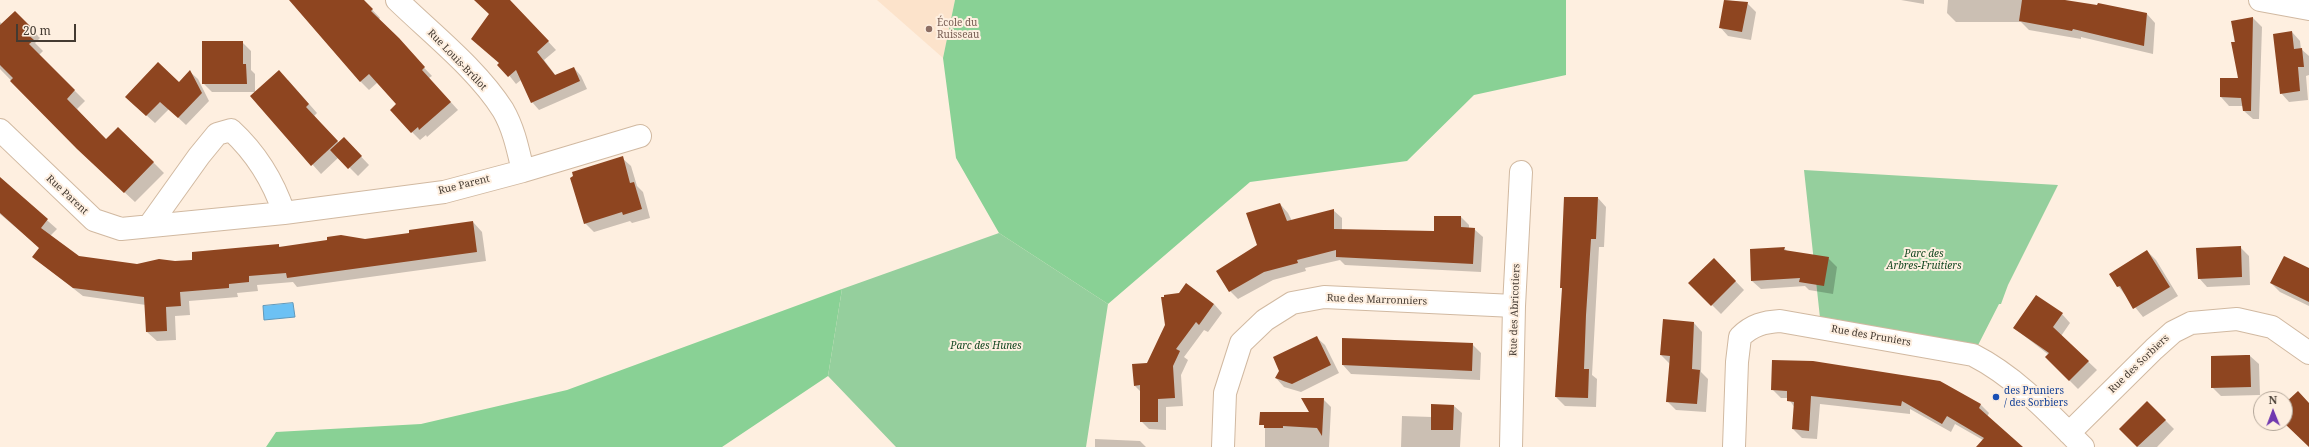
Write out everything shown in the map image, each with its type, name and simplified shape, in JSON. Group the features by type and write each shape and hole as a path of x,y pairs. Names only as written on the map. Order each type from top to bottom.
{"street":[{"name":"Rue Louis-Brûlot","path":"397,0 477,77 503,110 515,138 523,171"},
{"path":"2260,0 2309,9"},
{"name":"Rue Parent","path":"0,130 94,220 121,229 284,213 444,192 523,171 640,136"},
{"path":"149,226 199,156 217,134 231,130 246,143 268,175 284,213"},
{"name":"Rue des Abricotiers","path":"1512,447 1514,306 1522,172"},
{"name":"Rue des Marronniers","path":"1223,447 1225,393 1241,343 1265,320 1292,303 1324,297 1514,306"},
{"name":"Rue des Sorbiers","path":"2076,440 2154,349 2173,332 2191,323 2237,319 2272,327 2309,353"},
{"name":"Rue des Pruniers","path":"1734,447 1737,362 1740,336 1750,328 1764,322 1780,320 1973,355 1994,366 2018,385 2076,440"}],"shaded area":[{"name":"École du Ruisseau","path":"877,0 955,0 943,58"}],"green space":[{"path":"955,0 1566,0 1566,75 1474,95 1407,161 1250,182 1108,304 999,233 956,158 943,58"},
{"name":"Parc des Arbres-Fruitiers","path":"1804,170 2058,185 2008,285 2001,304 1999,304 1973,355 1821,327"},
{"name":"Parc des Hunes","path":"999,233 1108,304 1086,447 896,447 828,376 842,289"},
{"path":"842,289 828,376 722,447 266,447 276,432 421,424 567,390"}],"water":[{"path":"293,303 295,317 264,320 263,306"}],"building":[{"path":"289,0 364,0 373,9 371,11 399,38 425,67 422,70 451,102 419,130 418,127 411,133 390,110 396,104 369,74 360,82"},
{"path":"474,0 510,0 549,41 537,52 555,75 574,67 580,81 531,103 516,70 508,77 497,65 499,63 471,39 489,14"},
{"path":"1724,0 1748,2 1742,32 1719,28"},
{"path":"2022,0 2065,0 2097,5 2098,3 2147,13 2144,46 2073,29 2072,31 2019,21"},
{"path":"15,11 31,27 25,32 34,40 29,44 75,90 67,99 106,139 118,127 154,162 124,193 77,149 10,81 13,78 0,65 0,25"},
{"path":"2253,17 2251,111 2243,111 2241,98 2220,97 2220,78 2238,78 2231,42 2235,42 2231,21"},
{"path":"2292,31 2294,49 2302,48 2304,67 2298,67 2300,91 2280,94 2273,34"},
{"path":"202,41 243,41 243,64 246,64 247,84 202,84"},
{"path":"158,62 179,82 190,70 202,93 178,118 160,102 146,116 125,97"},
{"path":"279,70 309,104 306,107 338,141 311,166 250,96"},
{"path":"344,137 362,156 348,169 330,150"},
{"path":"623,156 630,183 634,182 642,209 623,215 622,212 584,224 570,178 573,176 572,172"},
{"path":"0,177 48,219 41,228 79,256 137,264 159,259 175,261 192,260 192,252 279,244 279,247 327,240 327,237 341,235 365,239 409,233 409,230 473,221 477,252 287,278 286,273 249,276 249,282 229,284 229,288 180,292 181,306 166,307 167,331 146,332 144,297 73,288 32,257 39,248 0,213"},
{"path":"1564,197 1598,197 1596,239 1591,239 1586,315 1584,369 1589,369 1588,398 1555,397 1562,288 1560,288"},
{"path":"1280,203 1287,221 1334,209 1334,229 1434,231 1434,216 1461,216 1461,227 1475,228 1473,264 1336,257 1336,250 1297,260 1298,263 1264,272 1229,292 1216,271 1257,245 1246,213"},
{"path":"2241,246 2242,277 2198,279 2196,248"},
{"path":"1785,247 1784,250 1829,257 1824,286 1799,282 1800,278 1751,281 1750,249"},
{"path":"2147,250 2170,287 2133,309 2120,286 2117,287 2109,274"},
{"path":"2284,256 2309,268 2309,302 2270,283"},
{"path":"1714,258 1736,281 1711,306 1688,283"},
{"path":"1186,283 1214,304 1199,325 1196,322 1176,349 1180,351 1173,366 1175,398 1158,399 1158,422 1140,422 1140,385 1134,386 1132,364 1147,363 1165,325 1161,297 1164,297 1164,295 1179,293"},
{"path":"2036,295 2063,313 2053,327 2089,361 2069,381 2045,357 2049,353 2013,328"},
{"path":"1663,319 1694,322 1692,369 1700,370 1697,404 1666,402 1670,356 1660,355"},
{"path":"1317,336 1331,365 1292,384 1275,378 1279,371 1273,357"},
{"path":"1342,338 1473,343 1472,371 1342,365"},
{"path":"2250,355 2251,387 2211,388 2211,356"},
{"path":"1772,360 1813,361 1940,381 1981,404 1979,408 2023,447 1976,447 1984,438 1947,416 1942,424 1902,401 1901,406 1811,396 1809,431 1792,429 1794,402 1787,401 1787,391 1771,390"},
{"path":"2298,391 2309,403 2309,447 2292,431 2293,396"},
{"path":"1301,398 1324,398 1322,436 1317,428 1283,426 1283,428 1264,428 1264,425 1259,425 1260,412 1309,412"},
{"path":"2147,401 2166,420 2137,447 2119,429"},
{"path":"1431,404 1454,405 1453,430 1431,430"}],"place":[{"name":"École du Ruisseau","path":"929,29"},
{"name":"des Pruniers / des Sorbiers","path":"1996,397"}]}
